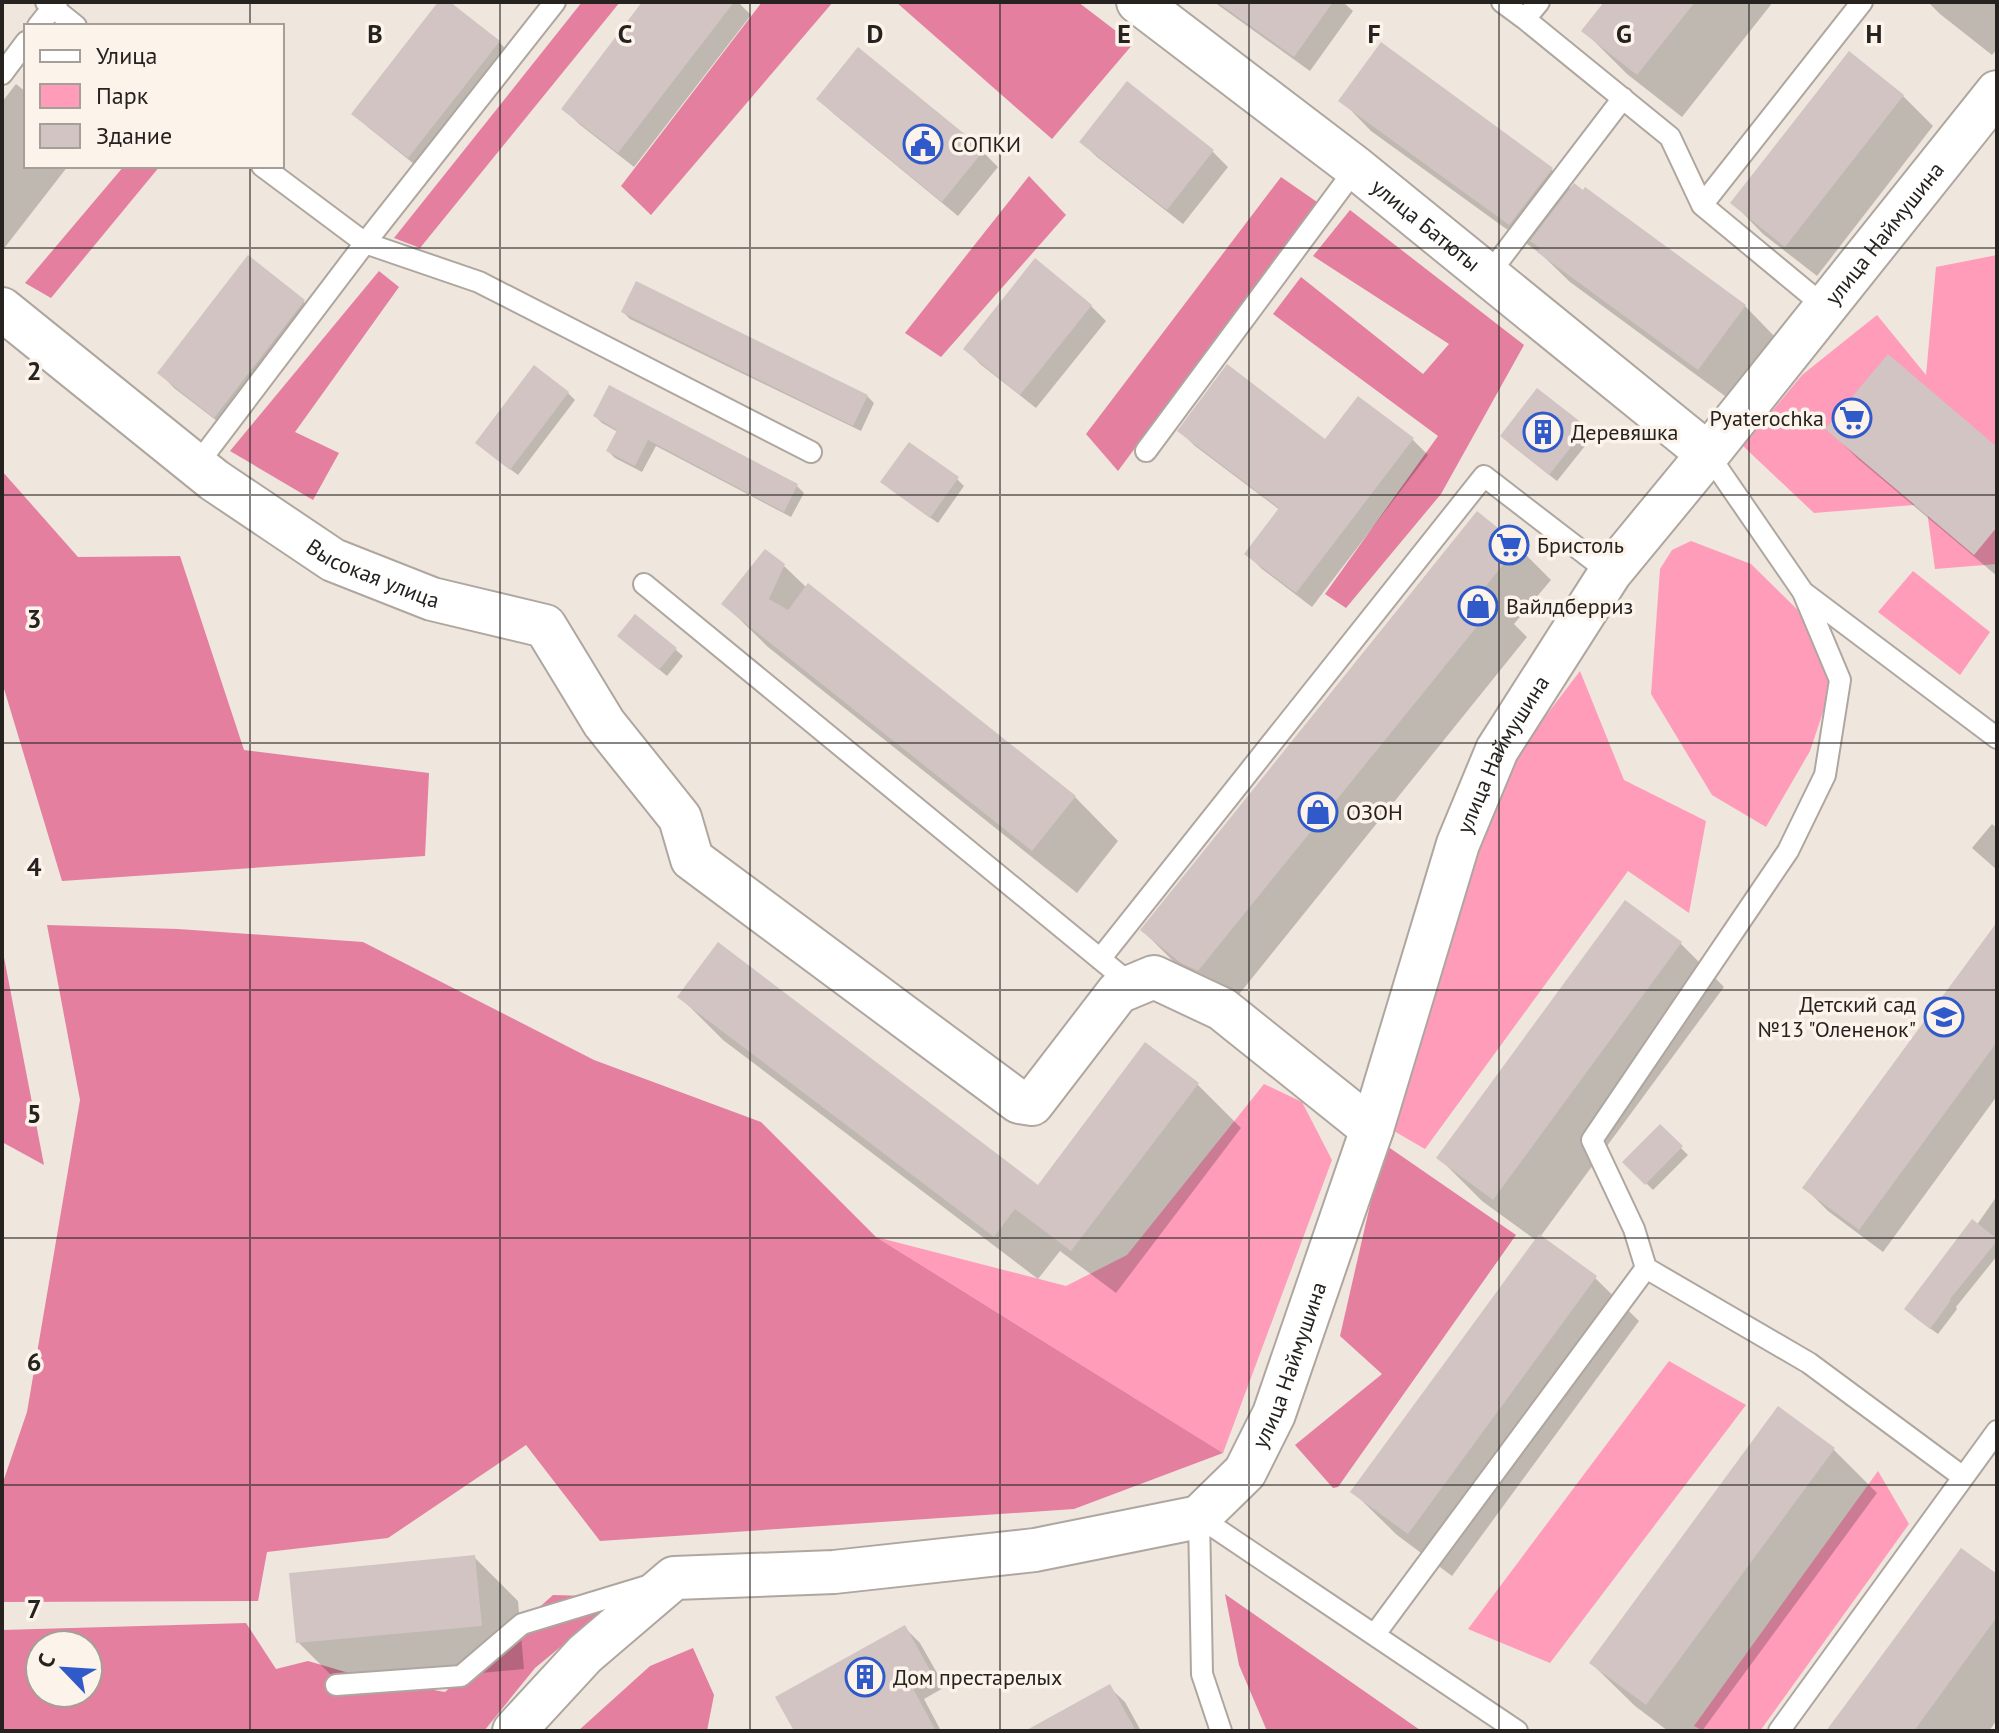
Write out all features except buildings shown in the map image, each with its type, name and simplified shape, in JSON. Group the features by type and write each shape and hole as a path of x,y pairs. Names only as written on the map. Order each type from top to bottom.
{"street":[{"name":"улица Батюты","path":"1138,2 1356,168 1708,454"},
{"name":"улица Наймушина","path":"1199,1517 1245,1472 1274,1414 1372,1129 1458,844 1497,750 1610,573 1997,92"},
{"name":"Высокая улица","path":"2,309 214,480 333,560 432,599 545,626 604,723 680,818 692,859 1019,1102 1032,1104 1118,992 1133,986"},
{"path":"1133,986 1154,977 1222,1009 1372,1129"},
{"path":"514,1731 585,1654 674,1578 834,1572 1035,1550 1199,1517"}],"lane":[{"path":"196,466 365,243 555,2"},
{"path":"1502,2 1670,137 1702,205 1824,306"},
{"path":"1525,19 1539,2"},
{"path":"1702,205 1862,2"},
{"path":"39,24 52,4 74,24"},
{"path":"2,74 24,45"},
{"path":"1488,275 1623,98"},
{"path":"265,168 365,243 479,282 811,452"},
{"path":"1146,451 1356,168"},
{"path":"1708,454 1803,592 1840,680 1825,775 1788,851 1592,1140 1634,1229 1646,1268 1809,1363 1963,1477"},
{"path":"1100,959 1484,476 1610,573"},
{"path":"644,584 1133,986"},
{"path":"1803,592 1997,738"},
{"path":"1375,1634 1646,1268"},
{"path":"1779,1731 1997,1431"},
{"path":"1199,1517 1517,1731"},
{"path":"1199,1517 1202,1674 1221,1731"},
{"path":"336,1685 461,1676 522,1624 674,1578"}],"green space":[{"path":"1997,255 1997,564 1935,569 1926,504 1814,513 1743,446 1802,375 1877,315 1926,375 1936,267"},
{"path":"1691,541 1751,564 1808,620 1833,682 1810,751 1766,827 1712,795 1651,694 1660,569 1672,550"},
{"path":"1913,571 1990,632 1960,675 1878,612"},
{"path":"1580,671 1624,780 1706,821 1689,913 1628,871 1425,1149 1387,1127 1479,831 1522,747"},
{"path":"1264,1084 1302,1102 1332,1160 1223,1453 876,1237 1066,1286 1127,1255"},
{"path":"1669,1361 1746,1405 1550,1663 1468,1629"},
{"path":"1878,1471 1909,1524 1760,1731 1704,1731 1694,1726"}],"shaded area":[{"path":"582,2 620,2 420,248 394,238"},
{"path":"762,2 833,2 651,215 621,186"},
{"path":"896,2 1078,2 1133,44 1052,139"},
{"path":"122,168 158,168 51,298 25,283"},
{"path":"1029,176 1066,215 941,357 905,333"},
{"path":"1281,177 1317,202 1118,471 1086,434"},
{"path":"1350,210 1524,345 1441,494 1346,608 1325,594 1438,436 1273,314 1301,277 1423,374 1449,344 1313,256"},
{"path":"379,271 399,287 295,432 339,453 313,500 230,451"},
{"path":"2,471 78,557 180,556 244,750 429,773 425,856 62,881 2,682"},
{"path":"47,925 178,929 363,942 594,1060 761,1122 876,1237 1223,1453 1074,1509 600,1541 526,1445 388,1538 267,1552 258,1601 2,1602 2,1485 27,1412 80,1100"},
{"path":"2,947 44,1165 2,1142"},
{"path":"1384,1144 1516,1235 1338,1487 1333,1488 1295,1445 1382,1374 1340,1336"},
{"path":"1225,1594 1420,1730 1267,1731 1239,1665"},
{"path":"553,1595 621,1597 535,1668 484,1731 2,1731 2,1630 24,1629 24,1709 104,1709 104,1629 37,1629 246,1623 276,1669 308,1661 366,1678 445,1692"},
{"path":"693,1648 714,1695 707,1731 578,1731 650,1666"}],"place":[{"name":"СОПКИ","path":"923,144"},
{"name":"Pyaterochka","path":"1852,418"},
{"name":"Деревяшка","path":"1543,432"},
{"name":"Бристоль","path":"1509,545"},
{"name":"Вайлдберриз","path":"1478,606"},
{"name":"ОЗОН","path":"1318,812"},
{"name":"Детский сад №13 \"Олененок\"","path":"1944,1017"},
{"name":"Дом престарелых","path":"865,1677"}]}
